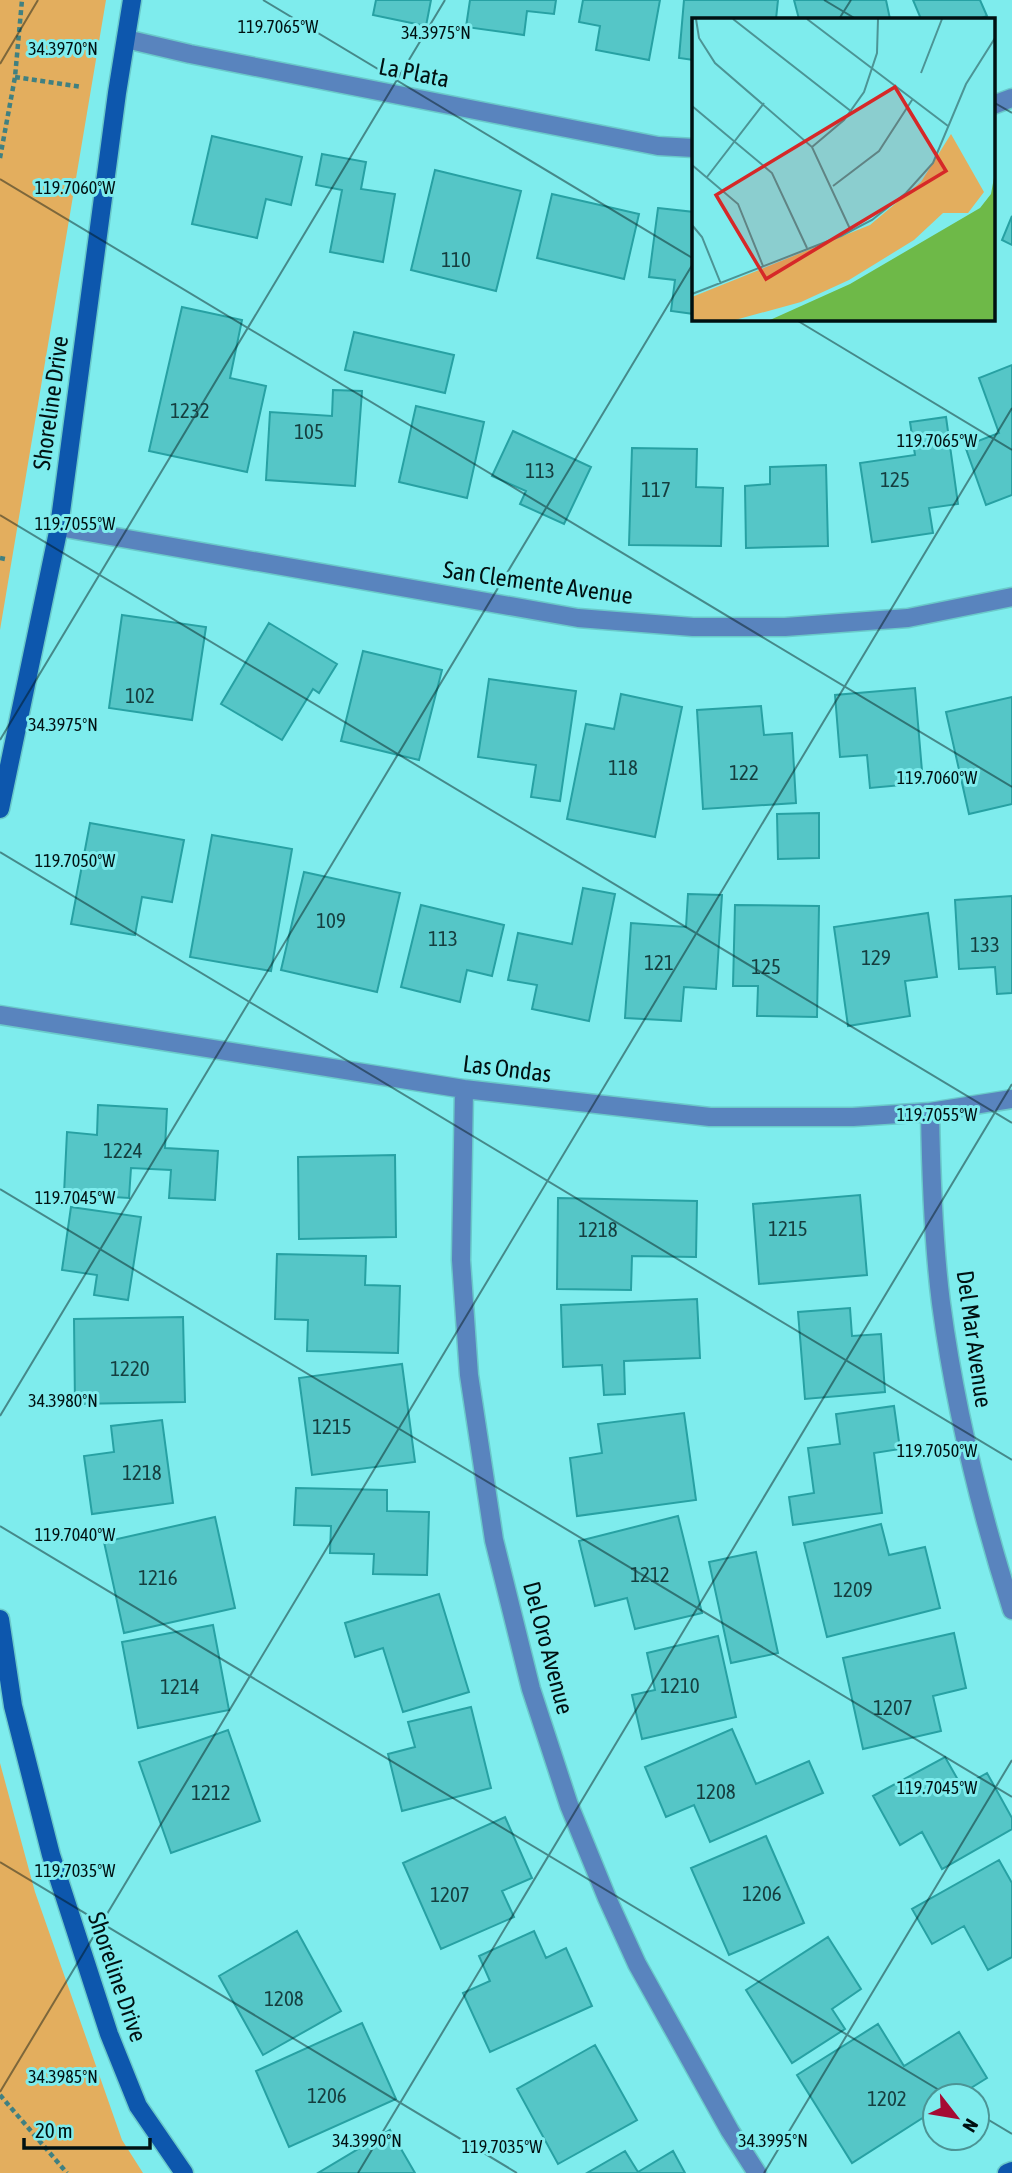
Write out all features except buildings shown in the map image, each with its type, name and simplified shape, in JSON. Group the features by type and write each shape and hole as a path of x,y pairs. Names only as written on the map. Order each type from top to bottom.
{"main road":[{"name":"Shoreline Drive","path":"0,809 60,527 132,0"},
{"name":"Shoreline Drive","path":"0,1619 13,1706 51,1855 98,1999 138,2106 184,2173"},
{"path":"1007,2173 1012,2171"}],"street":[{"name":"La Plata","path":"126,39 658,146 692,148"},
{"path":"995,104 1012,98"},
{"name":"San Clemente Avenue","path":"60,527 578,618 693,627 785,627 908,618 1012,597"},
{"name":"Las Ondas","path":"0,1015 464,1088 710,1117 853,1117 930,1112 1012,1099"},
{"name":"Del Oro Avenue","path":"464,1088 461,1260 469,1375 494,1540 531,1689 569,1805 637,1965 730,2132 757,2173"},
{"name":"Del Mar Avenue","path":"930,1112 941,1301 956,1395 990,1540 1012,1610"}],"path":[{"path":"0,158 15,76 22,0"},
{"path":"15,76 82,87"},
{"path":"0,2095 67,2173"}],"shaded area":[{"path":"0,0 106,0 0,630"},
{"path":"0,1763 35,1892 122,2140 143,2173 0,2173"}]}
